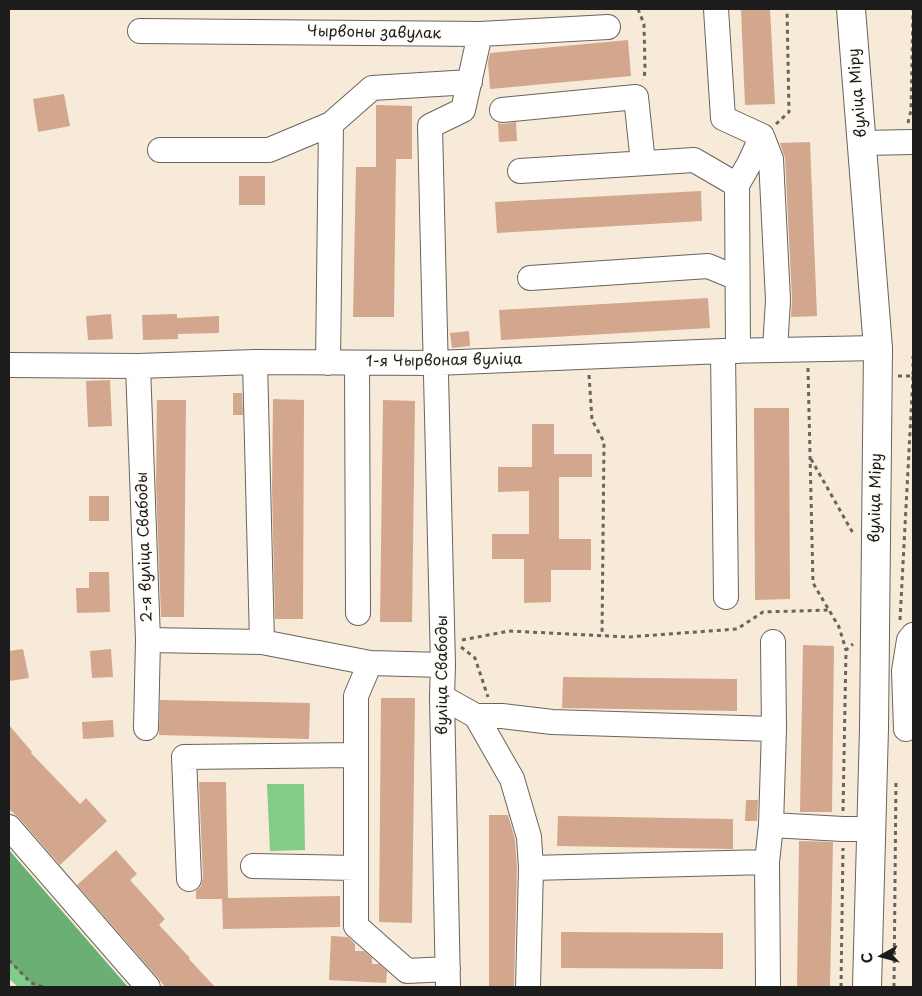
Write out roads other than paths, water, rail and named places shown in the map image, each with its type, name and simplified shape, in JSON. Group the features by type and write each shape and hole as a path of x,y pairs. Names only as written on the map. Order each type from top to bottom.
{"main road":[{"name":"вуліца Міру","path":"851,9 878,348 874,728 866,987"}],"street":[{"path":"716,9 723,118 762,136 771,159 778,300 775,350"},
{"name":"Чырвоны завулак","path":"140,31 480,34 608,27"},
{"path":"160,150 269,150 331,124 372,88 470,82 480,34"},
{"name":"вуліца Свабоды","path":"448,978 442,697 443,665 430,126 464,110 470,82"},
{"path":"502,110 636,97 643,164"},
{"path":"328,363 331,124"},
{"path":"726,596 730,351 737,278 737,185 762,136"},
{"path":"862,142 913,142"},
{"path":"520,171 694,160 737,185"},
{"path":"530,278 708,266 737,278"},
{"name":"1-я Чырвоная вуліца","path":"9,365 138,366 255,362 436,363 730,351 878,348"},
{"path":"255,362 262,642"},
{"path":"357,363 358,613"},
{"name":"2-я вуліца Свабоды","path":"138,366 148,640 146,728"},
{"path":"874,728 910,729 904,671 909,640 907,632"},
{"path":"148,640 262,642 370,663 443,665"},
{"path":"768,987 767,862 771,825 774,728 773,642"},
{"path":"370,663 356,696 356,926 407,971 448,978"},
{"path":"442,697 485,716 502,716 552,722 774,728"},
{"path":"485,716 512,780 529,837 531,868 528,987"},
{"path":"189,880 184,757 356,755"},
{"path":"771,825 870,829"},
{"path":"9,827 148,987"},
{"path":"531,868 767,862"},
{"path":"253,866 356,868"}]}
